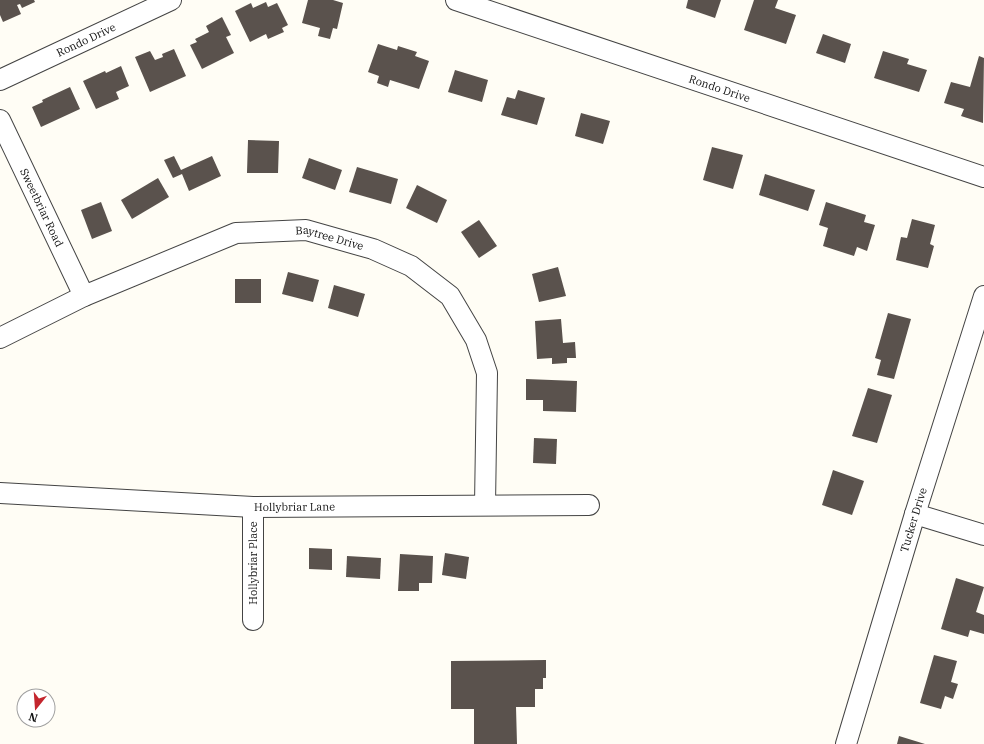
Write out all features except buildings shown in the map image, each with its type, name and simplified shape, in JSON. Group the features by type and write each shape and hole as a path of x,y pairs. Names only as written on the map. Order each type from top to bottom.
{"street":[{"name":"Rondo Drive","path":"0,80 172,0"},
{"name":"Rondo Drive","path":"456,0 485,5 984,177"},
{"name":"Sweetbriar Road","path":"0,120 84,296"},
{"name":"Baytree Drive","path":"0,338 84,296 236,233 306,230 373,249 411,266 450,296 476,340 487,373 485,504"},
{"name":"Tucker Drive","path":"846,744 915,514 984,296"},
{"name":"Hollybriar Lane","path":"0,493 253,507 485,504 589,505"},
{"name":"Hollybriar Place","path":"253,507 253,620"},
{"path":"915,514 984,535"}]}
